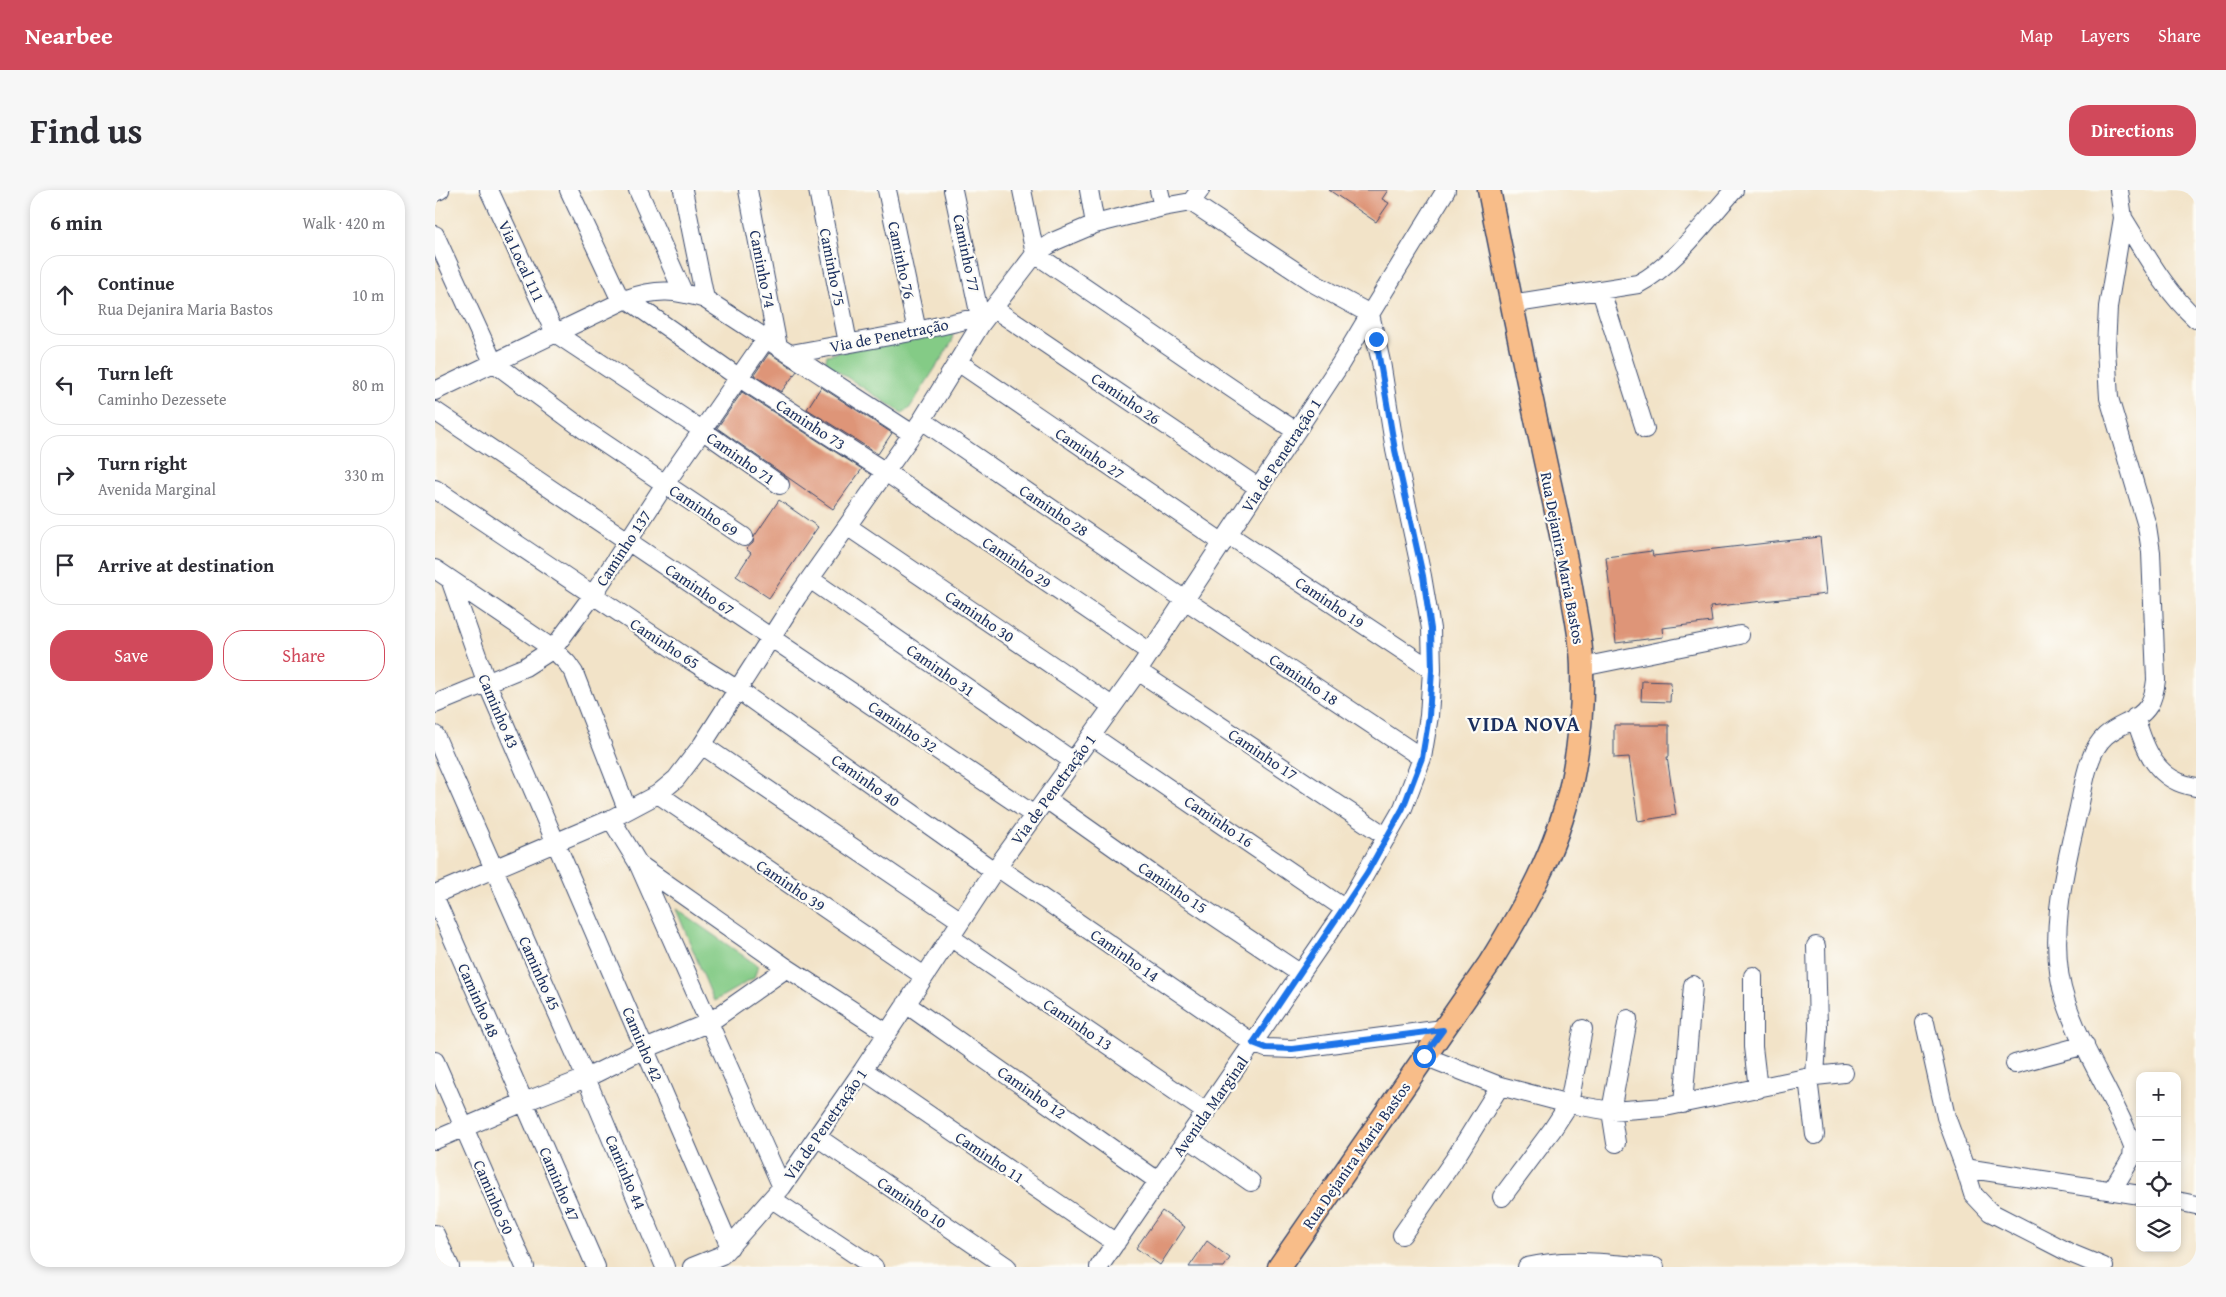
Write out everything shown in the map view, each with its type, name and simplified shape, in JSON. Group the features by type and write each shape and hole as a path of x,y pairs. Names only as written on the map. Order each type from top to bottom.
{"main road":[{"name":"Rua Dejanira Maria Bastos","path":"1279,1267 1510,931 1556,838 1571,785 1581,716 1582,667 1570,580 1511,304 1489,190"}],"street":[{"path":"435,192 440,190"},
{"name":"Via Local 111","path":"489,190 555,333"},
{"path":"569,190 624,300"},
{"path":"638,190 683,292"},
{"path":"683,190 705,299"},
{"name":"Caminho 74","path":"748,190 778,347"},
{"name":"Caminho 75","path":"818,190 848,343"},
{"name":"Caminho 76","path":"887,190 917,331"},
{"name":"Caminho 77","path":"953,190 987,313"},
{"path":"1022,190 1035,254 1188,360 1296,431"},
{"path":"1089,190 1095,224"},
{"path":"435,896 494,868 611,819 658,794 676,779 702,745 810,579 916,426 958,362 987,313 1035,254 1055,241 1161,199 1195,196 1315,284 1370,314 1445,190"},
{"path":"1511,304 1638,284 1658,272 1734,190"},
{"path":"2112,1190 2132,1157 2133,1146 2065,1001 2061,980 2058,935 2062,889 2087,770 2096,745 2106,734 2135,717 2148,706 2154,692 2156,680 2151,552 2147,526 2109,398 2106,348 2108,307 2123,218 2119,190"},
{"path":"2123,218 2167,287 2196,319"},
{"path":"435,235 493,362"},
{"path":"1601,290 1645,428"},
{"name":"Caminho 28","path":"435,391 624,300 645,292 683,292 705,299 778,347 916,426 1185,600"},
{"name":"Caminho 73","path":"624,300 738,377 884,471"},
{"name":"Via de Penetração","path":"778,347 848,343 917,331 987,313"},
{"name":"Caminho 26","path":"987,313 1259,488"},
{"name":"Via de Penetração 1","path":"728,1256 777,1193 817,1137 996,869 1138,671 1226,539 1370,314"},
{"name":"Avenida Marginal","path":"1105,1265 1116,1243 1345,909 1403,808 1422,758 1429,716 1432,670 1431,629 1423,576 1395,450 1381,362 1370,314"},
{"name":"Caminho 71","path":"555,333 702,430 780,485"},
{"name":"Caminho 137","path":"435,704 486,681 525,667 553,649 593,594 627,540 738,377 778,347"},
{"name":"Caminho 69","path":"493,362 586,431 744,537"},
{"name":"Caminho 27","path":"958,362 1226,539"},
{"name":"Caminho 67","path":"435,410 772,637"},
{"name":"Caminho 29","path":"884,471 1150,652"},
{"name":"Caminho 65","path":"435,489 687,658 738,690"},
{"name":"Caminho 30","path":"847,526 1112,706"},
{"name":"Caminho 19","path":"1226,539 1432,670"},
{"path":"435,568 553,649 567,663 574,673 627,809"},
{"name":"Caminho 43","path":"451,579 486,681 556,841"},
{"name":"Caminho 31","path":"810,579 1073,761"},
{"name":"Caminho 18","path":"1185,600 1422,758"},
{"path":"1582,667 1740,635"},
{"name":"Caminho 32","path":"772,637 1034,815"},
{"name":"Caminho 17","path":"1138,671 1387,838"},
{"name":"Caminho 40","path":"738,690 996,869"},
{"path":"2135,717 2144,748 2159,769 2167,777 2180,784 2196,787"},
{"name":"Caminho 45","path":"435,735 586,1078"},
{"name":"Caminho 16","path":"1092,736 1345,909"},
{"path":"702,745 961,922"},
{"name":"Caminho 39","path":"658,794 924,976"},
{"name":"Caminho 15","path":"1046,799 1162,881 1301,974"},
{"path":"611,819 638,864 710,1022 777,1193 874,1267"},
{"name":"Caminho 42","path":"556,841 645,1049 728,1256"},
{"path":"638,864 787,968 887,1033"},
{"name":"Caminho 14","path":"996,869 1253,1043"},
{"name":"Caminho 48","path":"435,896 524,1102"},
{"name":"Caminho 13","path":"950,937 1206,1112"},
{"path":"1815,1135 1811,1077 1818,1028 1816,946"},
{"path":"435,1140 586,1078 645,1049 710,1022 787,968"},
{"path":"1753,976 1753,1047 1758,1089"},
{"path":"1683,1104 1693,985"},
{"name":"Caminho 12","path":"906,1004 1158,1181"},
{"path":"1616,1143 1611,1111 1628,1019"},
{"path":"1925,1022 1946,1117 1973,1194 1990,1212 2070,1253 2104,1267"},
{"path":"1502,1197 1569,1104 1583,1029"},
{"path":"1253,1043 1266,1048 1292,1049 1443,1030"},
{"path":"2015,1064 2085,1045"},
{"path":"1424,1056 1500,1086 1569,1104 1611,1111 1640,1110 1683,1104 1811,1077 1844,1073"},
{"name":"Caminho 50","path":"435,1061 525,1267"},
{"name":"Caminho 11","path":"863,1070 1116,1243"},
{"name":"Caminho 44","path":"586,1078 665,1267"},
{"path":"1402,1235 1454,1160 1500,1086"},
{"name":"Caminho 47","path":"524,1102 596,1267"},
{"name":"Caminho 10","path":"817,1137 1007,1267"},
{"path":"1188,1138 1251,1182"},
{"path":"1965,1168 2136,1194"},
{"path":"2181,1202 2196,1205"},
{"path":"435,1234 450,1267"},
{"path":"692,1267 728,1256"},
{"path":"1527,1267 1549,1262 1579,1260 1655,1267"}],"green space":[{"path":"947,330 953,333 952,342 909,409 902,413 825,363 827,355"},
{"path":"676,909 758,966 754,978 714,1001"}],"building":[{"path":"1329,190 1388,190 1382,199 1389,203 1376,222"},
{"path":"769,353 797,371 781,392 754,375"},
{"path":"821,387 892,433 878,454 807,409"},
{"path":"742,392 862,469 833,509 717,428"},
{"path":"779,500 818,527 769,598 736,576 751,553 746,549 753,543 754,537"},
{"path":"1820,537 1826,594 1710,607 1712,622 1662,628 1663,637 1616,643 1606,557 1652,551 1653,556"},
{"path":"1642,681 1671,682 1670,702 1641,701"},
{"path":"1614,725 1669,725 1669,757 1667,757 1676,815 1638,821 1629,757 1614,758"},
{"path":"1162,1211 1185,1227 1160,1265 1136,1248"},
{"path":"1207,1241 1230,1258 1224,1267 1189,1267"}],"district":[{"name":"VIDA NOVA","path":"1524,724"}],"route":[{"path":"1376,339 1395,450 1423,576 1431,629 1432,670 1429,716 1422,758 1403,808 1367,873 1345,909 1253,1043 1266,1048 1292,1049 1404,1033 1443,1030 1424,1056"}]}
